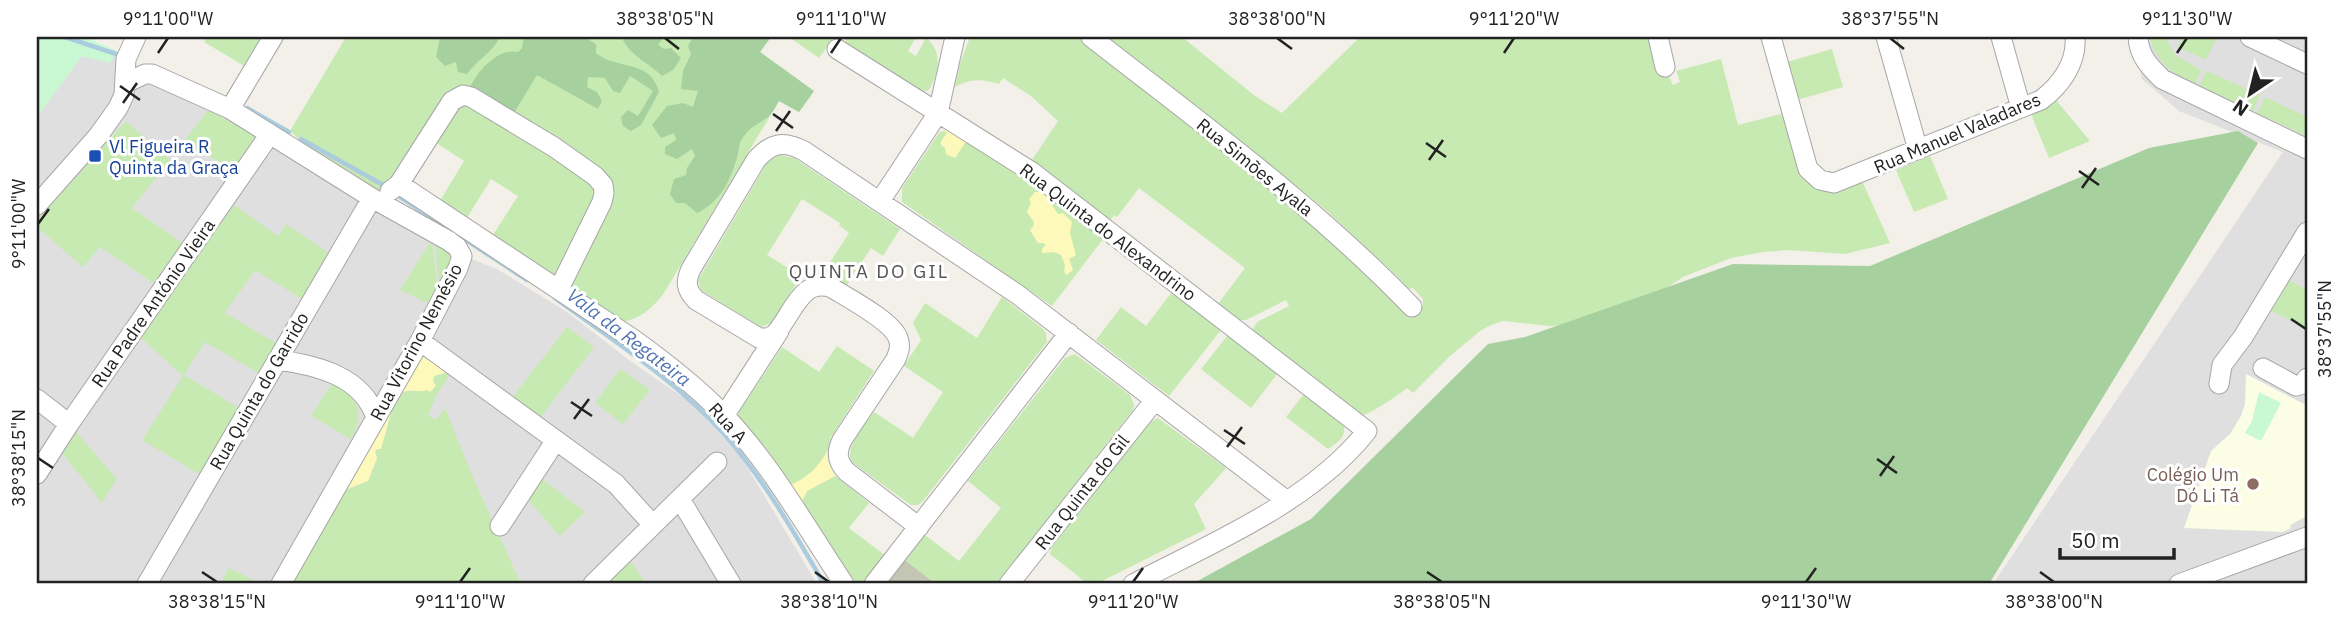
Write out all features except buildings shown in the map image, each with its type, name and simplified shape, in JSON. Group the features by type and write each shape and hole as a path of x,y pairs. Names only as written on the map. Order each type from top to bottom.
{"street":[{"path":"37,203 98,136 124,95 125,60 136,37"},
{"path":"230,109 273,37"},
{"name":"Rua Simões Ayala","path":"1091,37 1327,225 1365,258 1412,307"},
{"path":"1658,37 1665,67"},
{"name":"Rua Manuel Valadares","path":"1771,37 1808,169 1827,183 1843,181 2041,100 2058,86 2073,59 2075,37"},
{"path":"1886,37 1918,150"},
{"path":"2001,37 2021,108"},
{"path":"2138,37 2138,48 2162,79 2307,149"},
{"path":"2250,37 2307,64"},
{"path":"880,201 939,113 949,39"},
{"name":"Rua Quinta do Alexandrino","path":"837,49 1032,172 1367,431 1342,460 1287,501"},
{"name":"Rua Vitorino Nemésio","path":"126,83 145,74 152,74 230,109 376,200 449,241 457,247 462,256 420,341 281,584"},
{"name":"Rua Quinta do Garrido","path":"146,584 277,360 376,200 399,184 452,101 463,95 554,147 595,176 603,185 602,202 559,289"},
{"name":"Rua Padre António Vieira","path":"37,474 270,134"},
{"path":"782,327 768,338 759,338 696,300 687,285 691,269 756,160 766,149 778,143 792,145 1017,294 1287,501 1133,584"},
{"name":"Rua A","path":"399,184 667,363 724,416 787,497 844,584"},
{"path":"2219,384 2222,365 2243,337 2307,232"},
{"path":"724,416 804,293 812,286 822,284 832,288 889,326 898,335 900,348 896,359 842,440 838,448 841,466 919,527"},
{"path":"874,584 1069,333"},
{"path":"420,341 616,484 653,525"},
{"path":"277,360 309,366 346,380 366,396 376,418"},
{"path":"2263,368 2296,386 2303,384 2307,377"},
{"path":"37,399 69,424"},
{"name":"Rua Quinta do Gil","path":"1009,584 1155,400"},
{"path":"500,526 556,440"},
{"path":"593,584 718,462"},
{"path":"680,499 731,584"},
{"path":"2179,584 2307,537"}],"shaded area":[{"path":"37,37 82,37 296,150 396,199 462,255 497,269 567,312 694,405 741,457 817,584 37,584"},
{"path":"2135,37 2307,37 2307,584 1993,584 2283,152 2179,111 2142,79"},
{"name":"Colégio Um Dó Li Tá","path":"2246,374 2304,404 2307,399 2307,516 2283,532 2184,528 2211,451 2230,434 2241,416 2245,404"},
{"path":"905,560 936,584 894,584 889,581"}],"green space":[{"path":"37,37 85,37 117,51 110,63 82,56 37,117"},
{"path":"207,37 265,37 246,67 204,42"},
{"path":"346,37 771,37 760,52 814,91 799,112 779,101 664,293 644,313 631,320 617,322 491,238 518,196 491,179 465,221 438,204 464,161 435,142 404,167 383,190 377,192 305,145 290,131"},
{"path":"440,37 500,37 467,74 458,72 456,62 445,66 436,57"},
{"path":"524,37 584,37 596,44 596,53 603,58 640,69 652,77 659,92 641,125 631,131 623,126 621,117 628,110 638,116 653,91 630,76 620,93 613,91 605,78 588,77 587,87 597,92 602,101 598,109 537,75 514,113 469,91 488,63 503,54 518,52 522,48"},
{"path":"626,37 664,37 658,45 664,49 671,48 681,58 673,70 662,76 630,50 623,40"},
{"path":"693,37 771,37 760,52 814,91 799,112 779,101 769,116 747,132 740,142 729,180 719,196 697,213 685,203 676,203 670,194 674,179 686,175 695,156 692,149 677,159 665,154 665,147 676,140 674,133 661,138 652,125 667,106 683,103 693,107 698,91 681,89 683,71 691,54 688,46"},
{"path":"789,37 834,37 819,58"},
{"path":"846,37 916,37 908,51 916,56 926,38 935,49 938,62 929,90 920,93 846,45"},
{"path":"970,37 1078,37 1320,229 1415,311 1423,304 1423,299 1413,288 1400,286 1403,282 1326,210 1148,68 1144,72 1101,37 1182,37 1255,96 1282,113 1360,37 1651,37 1673,85 1680,82 1676,71 1721,59 1738,125 1785,113 1800,167 1862,181 1890,243 1845,254 1788,250 1731,258 1683,277 1656,295 1587,325 1549,326 1503,321 1480,331 1413,393 1407,388 1362,415 1255,333 1253,329 1257,322 1289,306 1286,300 1246,320 1239,320 1218,304 1245,268 1139,188 1117,217 1114,215 1110,221 1032,160 1058,121 1031,96 1003,78 999,84 977,80 955,87"},
{"path":"2150,37 2166,37 2175,55 2201,70 2195,84 2166,66 2156,54"},
{"path":"2182,37 2217,37 2206,60 2178,47"},
{"path":"1832,49 1843,87 1797,100 1787,62"},
{"path":"2207,71 2260,95 2253,111 2199,86"},
{"path":"2265,97 2307,117 2307,136 2257,113"},
{"path":"2056,100 2090,141 2049,158 2031,114"},
{"path":"208,110 256,135 235,169 182,144"},
{"path":"126,121 170,160 132,208 184,244 155,284 100,247 83,267 37,227 37,221"},
{"path":"949,130 1022,177 1103,239 1052,306 902,202 902,188 940,132"},
{"path":"2238,131 2258,143 1989,584 1192,584 1311,519 1488,344 1525,337 1733,264 1870,266 2149,148"},
{"path":"780,155 794,158 900,229 883,256 871,248 847,285 825,270 849,233 840,223 802,199 767,255 801,276 771,323 761,327 701,290 698,280 765,166"},
{"path":"1930,156 1948,199 1914,212 1896,170"},
{"path":"234,205 278,236 286,224 329,253 302,299 255,270 225,313 276,343 258,373 205,342 184,375 239,408 199,474 142,440 183,376 141,338"},
{"path":"429,244 432,244 437,283 429,304 400,290"},
{"path":"436,245 446,248 453,257 440,284 437,270"},
{"path":"2288,279 2307,290 2307,329 2270,310"},
{"path":"1172,292 1221,330 1169,396 1096,340 1121,307 1146,326"},
{"path":"1002,297 1042,328 1047,342 923,501 918,505 911,505 853,463 850,457 852,444 874,412 913,438 943,392 904,366 921,340 913,323 925,303 977,338"},
{"path":"567,327 594,347 540,418 512,398"},
{"path":"1228,335 1278,373 1251,408 1201,369"},
{"path":"837,346 874,371 831,437 827,452 817,468 799,482 788,486 737,420 739,412 782,347 819,372"},
{"path":"1075,354 1130,395 1133,410 996,584 936,584 905,560 925,535 959,561 1001,508 968,481 1065,358"},
{"path":"620,369 650,390 623,424 595,403"},
{"path":"448,372 451,374 437,394 428,415 436,420 445,408 521,584 292,584 345,490 368,481 377,459 375,452 386,434 389,410 403,392 434,384 434,376"},
{"path":"333,382 348,394 357,406 358,420 351,439 311,416"},
{"path":"2259,392 2281,403 2261,441 2245,433 2252,421"},
{"path":"1304,394 1343,425 1343,436 1328,449 1286,417"},
{"path":"1158,418 1226,468 1194,504 1206,529 1096,584 1088,584 1050,554 1052,547 1150,422"},
{"path":"76,432 117,479 102,503 62,453"},
{"path":"835,476 869,503 849,528 886,556 871,575 860,583 842,568 801,503 807,491"},
{"path":"541,478 585,512 560,536 527,499"},
{"path":"631,561 646,584 607,584"},
{"path":"229,568 261,584 220,584"}],"sand":[{"path":"944,130 969,141 955,158 946,154 941,145 947,133"},
{"path":"1035,192 1041,192 1054,201 1052,205 1058,214 1063,213 1072,222 1070,233 1076,255 1069,259 1073,270 1067,275 1061,255 1054,252 1042,253 1046,245 1038,243 1030,230 1034,222 1027,212 1031,203 1029,199"},
{"path":"422,356 448,372 434,376 436,386 430,392 410,391 400,395"},
{"path":"389,410 391,413 381,449 375,452 377,458 368,481 345,490"},
{"path":"827,452 827,460 835,476 807,491 801,503 788,486 810,472"}],"waterway":[{"name":"Vala da Regateira","path":"65,37 116,54"},
{"path":"247,108 289,132"},
{"path":"301,139 383,185"},
{"name":"Vala da Regateira","path":"397,195 527,280"},
{"name":"Vala da Regateira","path":"555,298 664,378 723,433 765,487 824,584"}],"place":[{"name":"Vl Figueira R Quinta da Graça","path":"95,156"},
{"name":"Colégio Um Dó Li Tá","path":"2253,484"}],"district":[{"name":"QUINTA DO GIL","path":"869,271"}]}
